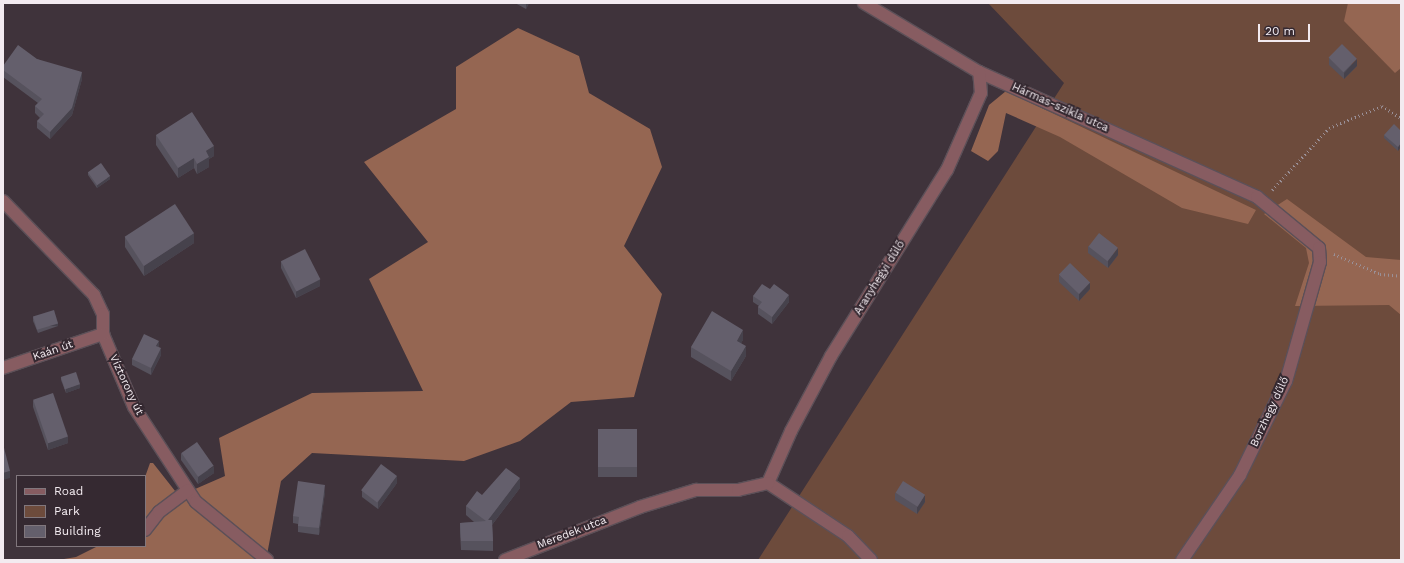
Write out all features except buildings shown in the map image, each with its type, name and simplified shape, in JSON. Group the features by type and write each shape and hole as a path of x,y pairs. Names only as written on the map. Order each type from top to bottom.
{"street":[{"name":"Hármas-szikla utca","path":"864,3 979,72 1262,201 1319,248"},
{"name":"Aranyhegyi dűlő","path":"768,483 791,431 831,356 949,166 981,93 979,72"},
{"name":"Víztorony út","path":"3,201 94,295 103,314 103,334 134,407 196,502 267,560"},
{"name":"Borzhegy dűlő","path":"1182,560 1240,475 1286,381 1320,262 1319,248"},
{"name":"Kaán út","path":"3,368 103,334"},
{"name":"Meredek utca","path":"505,560 640,507 696,490 738,490 768,483"},
{"path":"768,483 848,536 870,560"},
{"path":"146,529 159,512 188,490"}],"path":[{"path":"1262,201 1330,128 1382,106 1401,118"},
{"path":"1319,248 1380,274 1401,276"}],"green space":[{"path":"988,3 1401,3 1401,560 758,560 1064,83"}],"shaded area":[{"path":"1348,3 1401,3 1401,68 1395,73 1344,21"},
{"path":"518,28 579,56 589,93 650,129 662,167 624,246 662,294 634,397 571,402 520,441 464,461 312,453 281,481 266,560 58,560 76,557 96,547 146,547 146,475 150,463 153,463 179,496 225,476 219,438 312,393 423,391 369,279 428,242 364,162 456,109 456,67"},
{"path":"1006,91 1256,210 1248,224 1182,208 1060,137 1006,113 998,151 988,161 971,151 989,105"},
{"path":"1287,199 1366,257 1401,260 1401,315 1389,305 1295,306 1309,263 1306,248 1264,214"}]}
